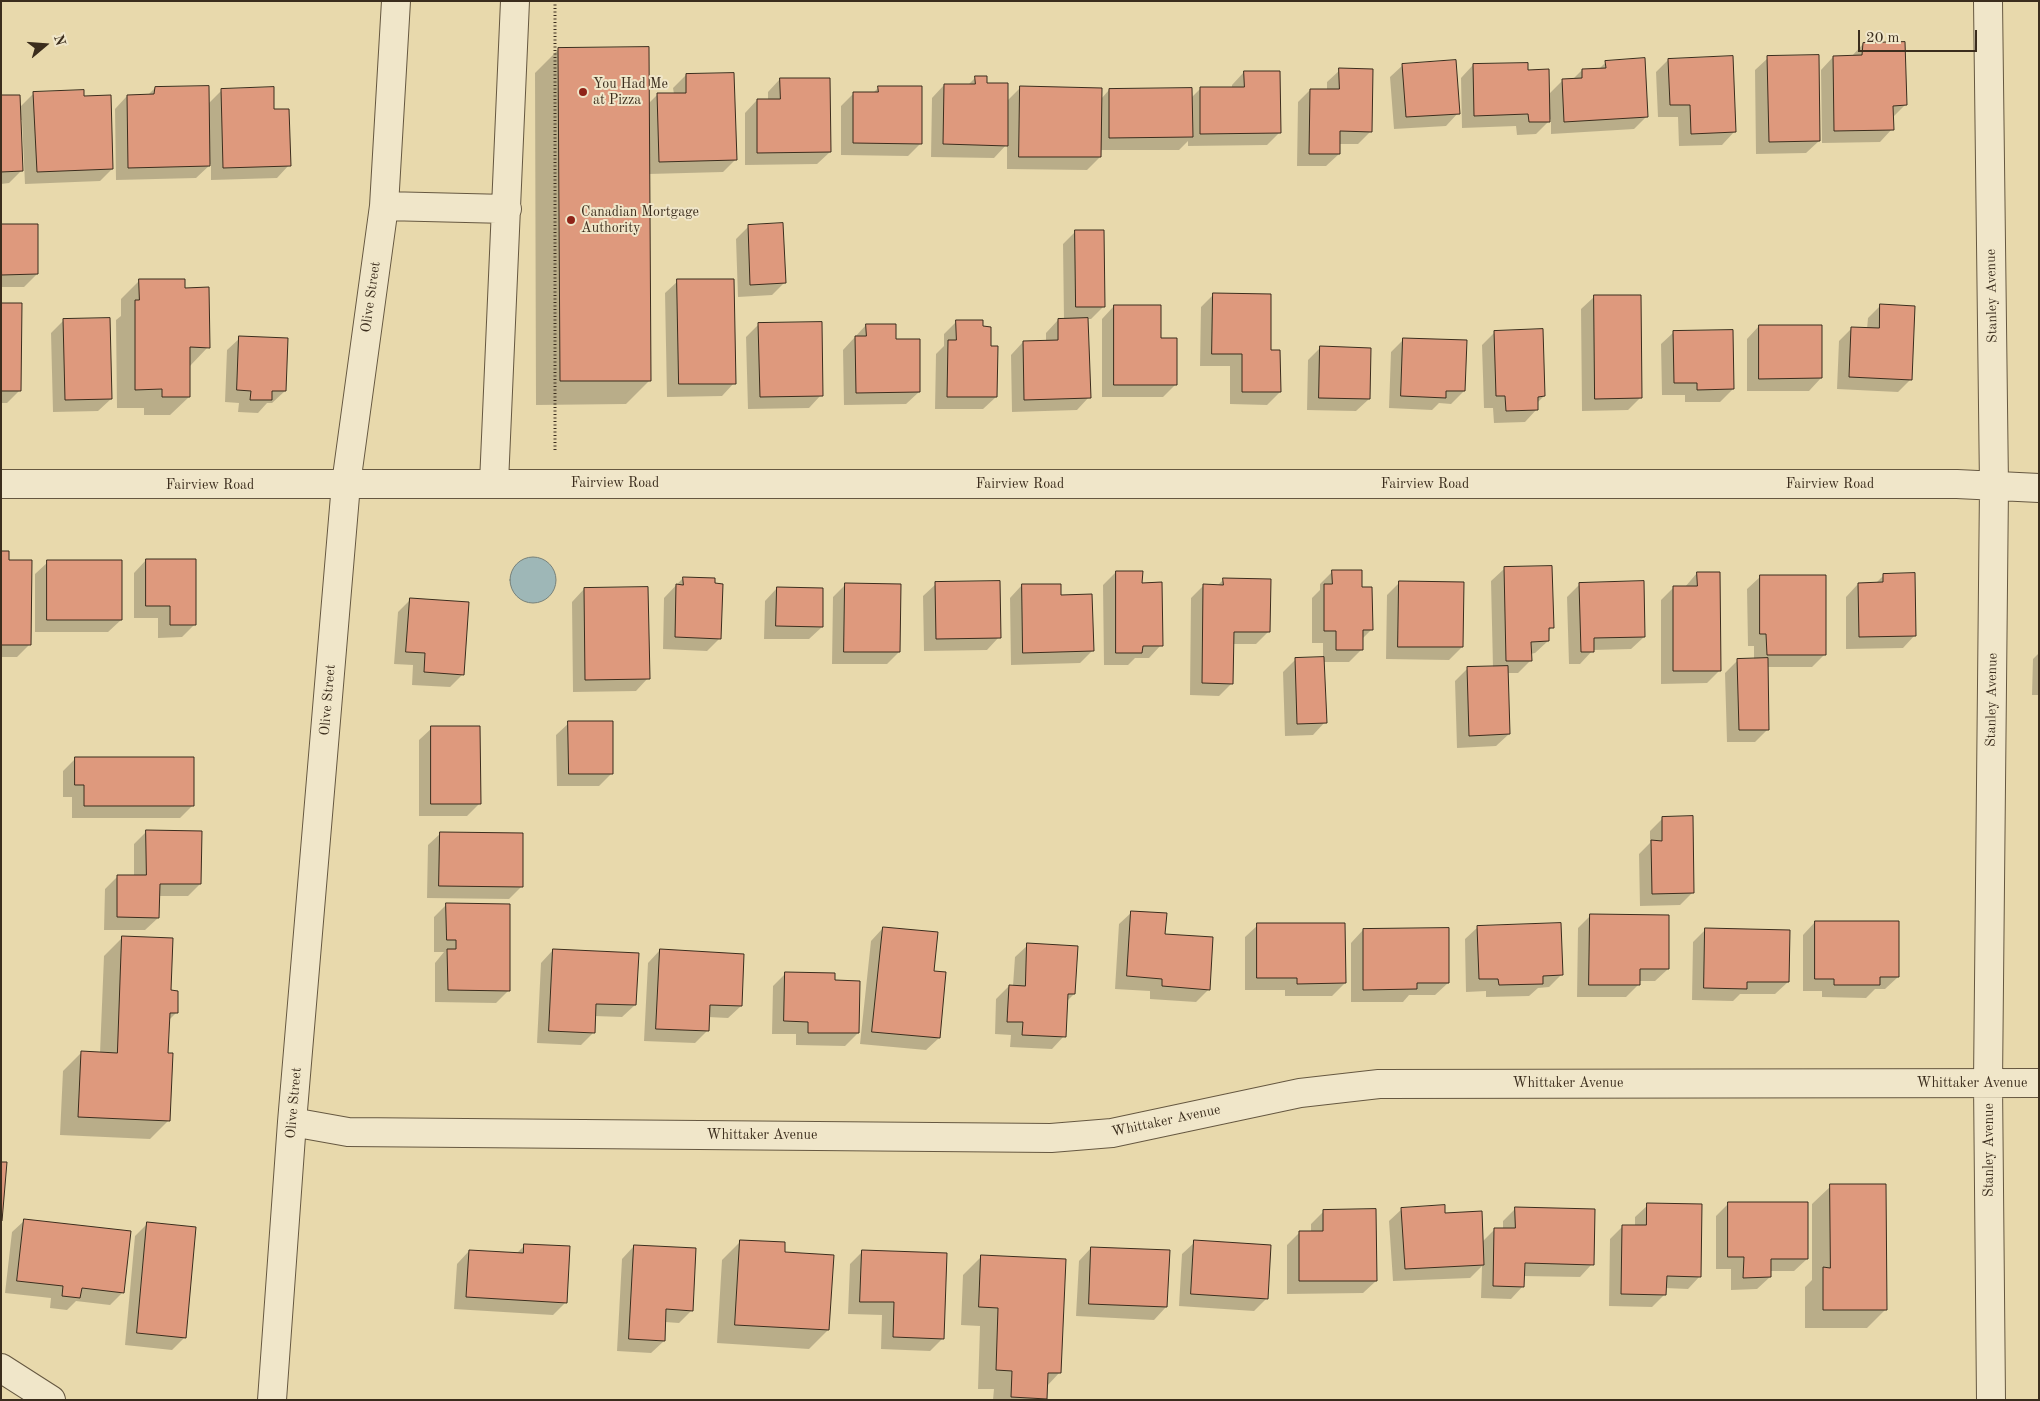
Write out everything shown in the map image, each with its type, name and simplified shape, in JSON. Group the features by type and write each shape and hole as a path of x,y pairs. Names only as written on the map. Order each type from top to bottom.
{"street":[{"name":"Olive Street","path":"272,1400 292,1122 346,484 384,206 396,1"},
{"path":"494,483 515,1"},
{"name":"Stanley Avenue","path":"1988,1 1994,486 1988,1082 1991,1400"},
{"path":"384,206 507,209"},
{"name":"Fairview Road","path":"1,484 494,483 1994,486 2039,488"},
{"name":"Whittaker Avenue","path":"292,1122 348,1132 1051,1138 1112,1133 1300,1093 1378,1084 2039,1083"},
{"path":"1,1368 51,1400"}],"path":[{"path":"555,1 555,451"}],"water":[{"path":"533,557 546,561 552,567 556,580 552,593 546,599 533,603 520,599 514,593 510,580 514,567 520,561"}],"building":[{"path":"1905,42 1907,105 1893,106 1894,130 1834,131 1833,56 1862,55 1863,43"},
{"path":"649,47 651,381 560,381 558,48"},
{"path":"1819,55 1820,141 1769,142 1767,56"},
{"path":"1733,56 1736,132 1691,134 1690,105 1670,105 1668,59"},
{"path":"1645,58 1648,117 1564,122 1562,79 1582,78 1582,69 1606,68 1605,61"},
{"path":"1456,60 1460,114 1406,117 1402,64"},
{"path":"1528,63 1528,70 1549,69 1550,122 1529,122 1528,114 1474,116 1473,64"},
{"path":"1339,68 1373,69 1372,132 1340,131 1340,154 1309,154 1310,89 1339,89"},
{"path":"1244,71 1280,71 1281,133 1200,134 1200,87 1244,87"},
{"path":"734,73 737,160 659,162 657,93 686,93 686,74"},
{"path":"975,76 987,76 987,83 1008,83 1008,146 943,144 944,84 975,84"},
{"path":"780,78 830,78 831,152 757,153 757,99 780,99"},
{"path":"209,86 210,166 128,168 127,95 154,94 155,87"},
{"path":"878,86 922,86 922,144 853,143 853,92 878,92"},
{"path":"1020,86 1102,88 1101,157 1019,157"},
{"path":"274,87 274,109 289,109 291,166 223,168 221,89"},
{"path":"1192,88 1193,137 1109,138 1109,89"},
{"path":"84,90 84,96 111,95 113,169 37,172 33,92"},
{"path":"1,95 20,95 23,171 1,172"},
{"path":"783,223 786,283 750,285 748,225"},
{"path":"1,224 38,224 38,274 2,275"},
{"path":"1075,230 1104,230 1105,307 1076,307"},
{"path":"139,279 185,279 185,288 209,287 210,348 190,347 190,397 162,397 162,389 135,390 135,300 139,300"},
{"path":"677,279 734,279 736,384 679,384"},
{"path":"1213,293 1271,294 1271,350 1280,350 1281,392 1242,392 1242,354 1212,354"},
{"path":"1594,295 1641,295 1642,398 1595,399"},
{"path":"1,303 22,303 21,391 1,391"},
{"path":"1880,304 1915,306 1912,380 1849,377 1851,327 1879,328"},
{"path":"1114,305 1161,305 1161,338 1177,338 1177,385 1114,385"},
{"path":"110,318 112,399 65,400 63,319"},
{"path":"1088,318 1091,398 1024,400 1023,341 1058,340 1058,319"},
{"path":"956,320 983,320 983,326 991,327 991,346 998,346 997,397 947,397 948,340 956,340"},
{"path":"822,322 823,396 760,397 758,323"},
{"path":"866,324 896,324 896,339 920,339 920,392 856,393 855,336 866,336"},
{"path":"1759,325 1822,325 1822,378 1759,379"},
{"path":"1543,329 1545,396 1538,397 1538,410 1506,411 1505,396 1496,396 1494,331"},
{"path":"1733,330 1734,389 1697,390 1697,383 1674,383 1673,331"},
{"path":"239,336 288,338 286,391 272,391 272,400 250,400 251,391 237,390"},
{"path":"1403,338 1467,340 1465,391 1446,391 1446,398 1401,396"},
{"path":"1320,346 1371,348 1370,399 1319,398"},
{"path":"1,551 9,551 9,560 32,560 31,645 1,645"},
{"path":"146,559 196,559 196,625 170,625 170,606 146,606"},
{"path":"47,560 122,560 122,620 47,620"},
{"path":"1552,566 1554,628 1549,628 1549,641 1531,642 1532,661 1506,661 1504,567"},
{"path":"1332,570 1362,570 1362,587 1372,587 1373,630 1363,630 1363,650 1336,650 1336,631 1324,631 1324,584 1332,584"},
{"path":"1116,571 1143,571 1142,583 1162,582 1163,646 1143,646 1142,653 1116,653"},
{"path":"1697,572 1720,572 1721,671 1673,671 1673,586 1697,586"},
{"path":"1915,573 1916,636 1859,637 1858,583 1883,582 1883,574"},
{"path":"1760,575 1826,575 1826,655 1767,655 1766,634 1760,634"},
{"path":"683,577 715,578 715,583 723,584 721,639 675,637 676,584 683,585"},
{"path":"1223,578 1271,579 1270,632 1234,632 1233,684 1202,683 1203,584 1223,585"},
{"path":"1000,581 1001,638 936,639 935,582"},
{"path":"1399,581 1464,582 1463,647 1398,647"},
{"path":"1644,581 1645,637 1594,638 1594,652 1581,652 1579,583"},
{"path":"845,583 901,584 900,652 844,652"},
{"path":"1022,584 1061,584 1061,595 1092,594 1094,651 1023,653"},
{"path":"648,587 650,679 585,680 584,588"},
{"path":"777,587 823,588 823,627 776,626"},
{"path":"410,598 469,602 464,675 424,672 425,653 406,652"},
{"path":"1324,657 1327,723 1297,724 1295,658"},
{"path":"1768,658 1769,730 1739,730 1737,659"},
{"path":"1508,666 1510,734 1469,736 1467,667"},
{"path":"568,721 613,721 613,774 569,774"},
{"path":"431,726 480,726 481,804 431,804"},
{"path":"75,757 194,757 194,806 84,806 84,785 75,785"},
{"path":"1693,816 1694,893 1652,894 1651,840 1662,841 1662,817"},
{"path":"146,830 202,831 201,884 160,884 159,918 117,917 117,875 146,875"},
{"path":"440,832 523,833 523,887 439,886"},
{"path":"446,903 510,904 510,991 448,990 447,949 456,949 456,940 447,940"},
{"path":"1131,911 1167,913 1165,934 1213,937 1210,990 1162,986 1162,979 1127,976"},
{"path":"1590,914 1669,915 1669,969 1640,969 1640,985 1589,985"},
{"path":"1815,921 1899,921 1899,977 1880,977 1880,985 1834,985 1834,979 1815,979"},
{"path":"1257,923 1345,923 1346,983 1297,984 1297,978 1257,978"},
{"path":"1561,923 1563,975 1543,976 1543,984 1499,985 1498,979 1479,979 1477,926"},
{"path":"883,927 938,932 934,971 946,972 940,1038 872,1032"},
{"path":"1449,928 1449,983 1417,983 1417,989 1363,990 1363,929"},
{"path":"1705,928 1790,930 1789,982 1747,982 1747,989 1704,988"},
{"path":"122,936 173,938 171,990 178,991 178,1013 170,1013 168,1053 173,1053 170,1121 78,1117 81,1051 117,1053"},
{"path":"1027,943 1078,946 1075,994 1068,994 1066,1037 1022,1035 1023,1022 1007,1022 1009,985 1025,986"},
{"path":"553,949 639,953 636,1005 596,1004 595,1033 549,1031"},
{"path":"660,949 744,954 742,1006 710,1005 709,1031 656,1029"},
{"path":"785,972 835,973 835,980 860,981 859,1033 808,1033 808,1022 784,1021"},
{"path":"1,1162 7,1162 2,1221 1,1221"},
{"path":"1830,1184 1886,1184 1887,1310 1823,1310 1823,1267 1830,1268"},
{"path":"1728,1202 1808,1202 1808,1259 1771,1259 1771,1277 1743,1278 1744,1257 1728,1257"},
{"path":"1647,1203 1702,1204 1701,1277 1667,1276 1666,1295 1621,1294 1622,1225 1646,1225"},
{"path":"1445,1205 1445,1213 1482,1211 1484,1265 1405,1269 1401,1208"},
{"path":"1515,1207 1595,1209 1594,1265 1525,1263 1524,1287 1493,1286 1494,1228 1515,1228"},
{"path":"1376,1209 1377,1281 1299,1281 1299,1231 1323,1231 1323,1210"},
{"path":"24,1219 131,1231 124,1293 82,1288 80,1298 62,1296 63,1286 17,1281"},
{"path":"147,1222 196,1227 186,1338 137,1333"},
{"path":"740,1240 785,1242 785,1252 834,1255 829,1330 735,1325"},
{"path":"1194,1240 1271,1245 1268,1299 1191,1294"},
{"path":"524,1244 570,1246 567,1303 466,1297 469,1250 523,1253"},
{"path":"634,1245 696,1248 693,1311 666,1309 665,1341 629,1339"},
{"path":"1091,1247 1170,1250 1167,1307 1089,1304"},
{"path":"862,1250 947,1253 944,1339 893,1337 894,1302 860,1302"},
{"path":"981,1255 1066,1259 1061,1373 1048,1373 1047,1399 1011,1397 1012,1371 996,1370 998,1308 979,1307"}],"place":[{"name":"You Had Me at Pizza","path":"583,92"},
{"name":"Canadian Mortgage Authority","path":"571,220"}]}
